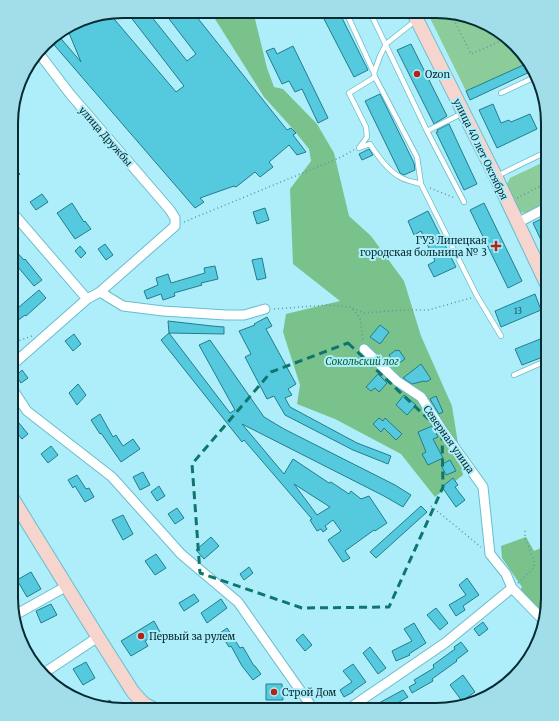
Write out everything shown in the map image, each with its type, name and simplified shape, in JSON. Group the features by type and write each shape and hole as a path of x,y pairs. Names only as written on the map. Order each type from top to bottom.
{"street":[{"name":"улица 40 лет Октября","path":"415,18 496,177 541,273"},
{"name":"улица Дружбы","path":"42,57 70,94 170,210 175,222"},
{"path":"517,223 541,211"},
{"path":"18,219 87,299"},
{"path":"18,361 87,299 100,292 175,222"},
{"path":"100,292 123,306 164,311 244,315 265,309"},
{"name":"Северная улица","path":"364,349 397,381 421,397 442,430 483,487 490,554"},
{"path":"18,398 27,411 112,478 182,554 238,602 309,703"},
{"path":"18,508 133,692 143,703"},
{"path":"490,554 539,616"},
{"path":"19,613 67,586"},
{"path":"357,703 444,643 515,586"},
{"path":"48,671 98,637"}],"lane":[{"path":"349,18 374,75 417,157 421,184 477,296 501,336"},
{"path":"373,18 427,131 464,202"},
{"path":"359,148 366,137 366,127 349,93 374,75 380,56 386,44 412,18"},
{"path":"501,93 531,79"},
{"path":"427,131 463,113"},
{"path":"359,148 370,144 376,155 400,178 421,184"},
{"path":"496,177 541,155"},
{"path":"514,375 541,363"}],"path":[{"path":"454,20 471,54 501,41"},
{"path":"175,222 339,158 359,148"},
{"path":"421,184 464,202"},
{"path":"517,198 541,186"},
{"path":"265,309 327,304 351,307 364,312 428,310 477,296"},
{"path":"351,307 360,318 364,349"},
{"path":"431,506 490,554"},
{"path":"515,586 534,568 534,560 525,538 525,529"}],"highlighted area":[{"path":"348,343 442,432 443,487 389,607 302,608 200,573 192,464 271,372"}],"green space":[{"name":"Сокольский лог","path":"214,18 255,18 267,68 274,87 283,89 317,124 334,153 349,216 371,236 404,281 421,336 452,406 463,475 435,497 401,454 335,419 297,404 300,385 283,332 286,314 340,301 293,264 290,189 311,161 309,149 264,97"},
{"path":"430,18 450,19 463,22 489,32 505,44 523,65 466,91"},
{"path":"541,163 541,206 527,213 519,212 506,186 510,178"},
{"path":"526,537 534,551 541,548 540,613 519,592 522,587 502,558 501,546"}],"building":[{"path":"114,18 176,92 184,86 131,18 153,18 187,61 196,54 168,18 198,18 287,130 291,128 296,133 293,135 306,152 297,155 289,145 269,162 273,167 260,177 255,172 236,187 234,186 200,198 204,202 195,208 54,44 61,39 81,62 69,33 89,24"},
{"path":"342,18 368,70 354,77 324,19"},
{"path":"411,44 447,116 434,124 397,50"},
{"path":"293,46 328,118 318,123 302,89 295,92 289,81 282,84 266,51 274,48 277,54"},
{"path":"523,65 528,73 470,100 466,91"},
{"path":"380,94 414,163 415,170 404,175 400,173 365,101"},
{"path":"493,104 501,123 509,120 511,122 530,114 537,129 497,148 479,110"},
{"path":"449,124 477,184 464,190 436,132"},
{"path":"369,149 373,155 362,160 359,154"},
{"path":"42,194 48,202 36,210 30,202"},
{"path":"72,203 84,222 85,221 91,229 75,239 57,213"},
{"name":"ГУЗ Липецкая городская больница № 3","path":"484,203 522,281 508,288 470,210"},
{"path":"265,208 269,220 257,224 253,212"},
{"path":"428,211 456,267 434,277 428,265 435,261 421,231 414,235 408,221"},
{"path":"541,219 541,240 533,223"},
{"path":"105,244 113,255 106,260 98,249"},
{"path":"80,246 86,253 81,258 75,251"},
{"path":"18,254 24,260 25,259 42,280 34,286 18,267"},
{"path":"262,258 266,278 257,280 252,260"},
{"path":"215,266 218,279 201,283 202,285 174,293 175,296 163,300 161,294 147,299 144,291 158,285 156,278 168,274 171,283 205,273 204,268"},
{"path":"39,290 46,298 26,316 25,315 18,320 18,308"},
{"path":"535,294 541,310 501,327 495,311"},
{"path":"267,317 272,326 266,329 296,384 288,389 292,395 285,398 290,407 357,443 391,456 388,464 353,450 285,415 274,396 267,399 245,357 251,354 239,331 255,325 254,324"},
{"path":"168,321 224,327 224,334 169,333"},
{"path":"380,325 389,332 380,344 370,337"},
{"path":"169,333 230,413 235,410 199,345 210,340 264,417 284,429 395,485 411,495 403,507 242,424 284,474 293,459 329,483 331,482 349,494 351,491 361,499 369,496 387,523 375,531 374,530 345,551 350,558 343,562 328,540 341,531 333,520 325,526 327,529 323,532 321,529 317,531 310,520 312,519 244,440 242,442 161,340","holes":["294,484 330,507 317,515"]},
{"path":"74,334 81,344 73,351 65,341"},
{"path":"541,339 541,358 522,365 515,349"},
{"path":"396,350 399,350 405,359 396,365 389,355"},
{"path":"421,364 431,379 426,382 424,381 412,384 403,378"},
{"path":"22,370 28,378 21,383 18,379 18,374"},
{"path":"378,374 387,383 379,392 375,388 371,391 366,387"},
{"path":"78,384 86,395 77,405 69,393"},
{"path":"404,395 416,405 407,415 396,405"},
{"path":"436,396 443,412 439,414 430,399"},
{"path":"100,414 113,437 116,435 123,446 133,439 140,449 121,462 91,420"},
{"path":"379,418 383,421 385,418 402,434 396,440 384,428 381,432 373,424"},
{"path":"18,424 28,434 22,439 18,434"},
{"path":"432,426 438,437 433,439 443,458 428,465 422,454 426,452 418,432"},
{"path":"51,446 58,455 48,463 41,454"},
{"path":"450,460 456,471 446,475 441,465"},
{"path":"143,472 150,485 140,490 133,477"},
{"path":"77,475 86,489 89,488 94,497 85,502 75,486 73,488 68,480"},
{"path":"453,478 458,485 455,487 465,500 456,507 442,487"},
{"path":"159,486 165,496 157,501 151,492"},
{"path":"421,506 427,512 376,558 370,552"},
{"path":"177,508 184,518 175,524 168,514"},
{"path":"123,515 133,534 123,540 112,520"},
{"path":"211,537 219,546 204,559 196,550"},
{"path":"156,554 166,568 155,575 145,561"},
{"path":"249,567 253,573 244,580 240,574"},
{"path":"31,572 41,589 27,597 18,579"},
{"path":"467,578 479,595 463,606 465,610 456,616 449,605 466,595 459,585"},
{"path":"194,594 199,601 184,611 179,603"},
{"path":"221,599 227,608 207,623 201,613"},
{"path":"51,604 57,615 41,623 36,611"},
{"path":"436,608 448,623 440,630 427,615"},
{"name":"Первый за рулем","path":"154,621 160,632 145,641 148,646 131,656 121,641"},
{"path":"483,622 488,629 479,636 474,629"},
{"path":"414,623 426,643 409,654 410,655 396,661 392,651 412,641 404,629"},
{"path":"227,628 240,648 243,647 254,666 261,674 253,680 242,666 231,646 229,647 220,633"},
{"path":"303,634 312,645 305,651 296,640"},
{"path":"461,642 468,651 432,679 433,681 412,693 409,687 416,683 414,680 434,668 433,665 455,649 454,647"},
{"path":"370,647 386,668 378,674 363,653"},
{"path":"86,662 95,678 83,685 73,669"},
{"path":"353,664 366,682 344,697 340,690 352,682 343,671"},
{"path":"463,675 475,692 461,700 450,685"},
{"name":"Строй Дом","path":"266,684 282,684 283,700 266,700"},
{"path":"403,690 408,697 397,703 379,703"}],"place":[{"name":"Ozon","path":"417,74"},
{"name":"ГУЗ Липецкая городская больница № 3","path":"496,246"},
{"name":"Первый за рулем","path":"141,636"},
{"name":"Строй Дом","path":"274,692"}]}
